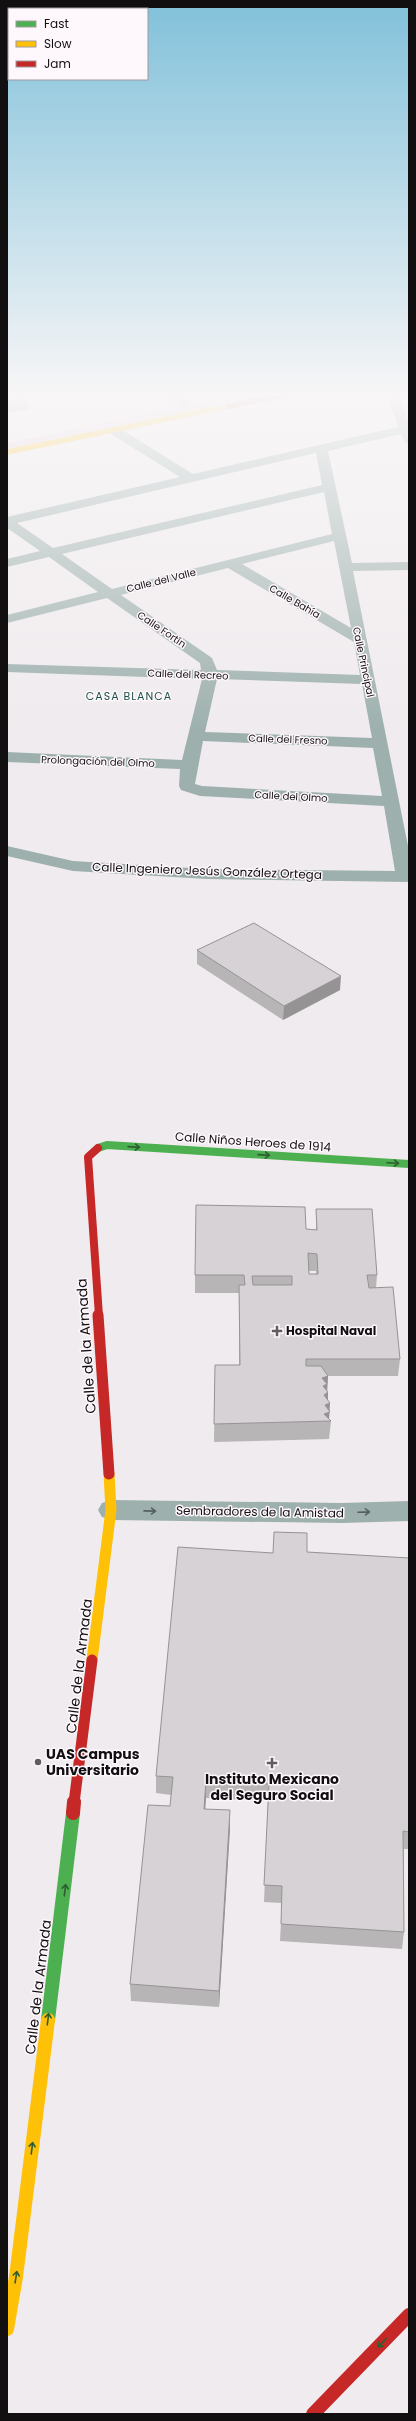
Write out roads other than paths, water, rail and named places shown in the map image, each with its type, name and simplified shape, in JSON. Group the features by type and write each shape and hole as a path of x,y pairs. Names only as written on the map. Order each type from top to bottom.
{"street":[{"path":"7,522 78,505"},
{"path":"7,563 254,505"},
{"name":"Calle Principal","path":"333,505 359,639 369,680 379,743 407,877"},
{"name":"Calle Fortín","path":"7,522 109,594 199,654 207,661 210,675"},
{"name":"Calle del Valle","path":"7,619 339,536"},
{"name":"Calle Bahía","path":"230,563 359,639"},
{"path":"346,567 409,566"},
{"name":"Calle del Recreo","path":"7,668 369,680"},
{"path":"190,765 210,675"},
{"name":"Calle del Fresno","path":"196,736 379,743"},
{"name":"Prolongación del Olmo","path":"7,757 190,765"},
{"name":"Calle del Olmo","path":"190,765 187,786 200,791 391,801"},
{"name":"Calle Ingeniero Jesús González Ortega","path":"7,851 73,866 207,874 407,877"},
{"name":"Calle Niños Heroes de 1914","path":"95,1149 107,1145 409,1164"},
{"name":"Calle de la Armada","path":"7,2329 16,2277 111,1510 88,1157 95,1149"},
{"name":"Sembradores de la Amistad","path":"111,1510 342,1513 409,1511"},
{"path":"313,2414 409,2314"}],"place":[{"name":"Hospital Naval","path":"277,1331"},
{"name":"UAS Campus Universitario","path":"38,1762"},
{"name":"Instituto Mexicano del Seguro Social","path":"272,1763"}],"district":[{"name":"CASA BLANCA","path":"129,696"}]}
